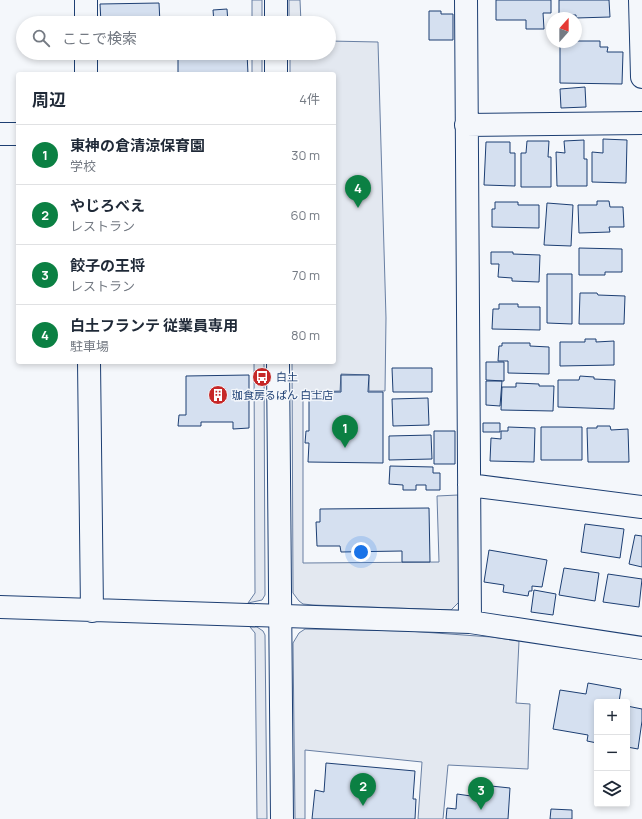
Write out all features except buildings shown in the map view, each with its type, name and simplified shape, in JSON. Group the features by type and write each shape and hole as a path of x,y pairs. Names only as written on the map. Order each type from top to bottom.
{"street":[{"path":"86,0 86,16"},
{"path":"276,0 276,16"},
{"path":"466,0 470,622"},
{"path":"640,0 642,77"},
{"path":"86,60 86,72"},
{"path":"276,60 276,72"},
{"path":"466,125 642,123"},
{"path":"0,134 16,134"},
{"path":"89,364 92,611"},
{"path":"278,364 282,819"},
{"path":"469,485 642,507"},
{"path":"0,607 470,622 642,648"}],"shaded area":[{"path":"252,0 262,0 262,16 252,16"},
{"path":"289,0 300,0 301,16 289,16"},
{"path":"336,41 378,42 386,318 385,391 369,391 369,375 341,374 340,391 303,392 303,563 439,562 437,496 458,495 459,602 451,610 303,604 293,593 292,364 336,364 336,72 290,72 290,60 336,60"},
{"path":"252,60 262,60 262,72 252,72"},
{"path":"254,364 264,364 265,595 262,600 248,603 255,593"},
{"path":"250,627 257,627 263,631 265,635 267,819 257,819 255,633"},
{"path":"305,629 408,631 491,637 519,641 516,703 530,704 528,769 448,765 443,819 418,819 422,762 305,750 305,819 295,819 293,643 299,633"}],"place":[{"name":"白土フランテ 従業員専用","path":"358,208"},
{"name":"白土","path":"262,377"},
{"name":"珈食房るぱん 白土店","path":"218,395"},
{"name":"東神の倉清涼保育園","path":"345,448"},
{"name":"やじろべえ","path":"363,806"},
{"name":"餃子の王将","path":"481,810"}]}
